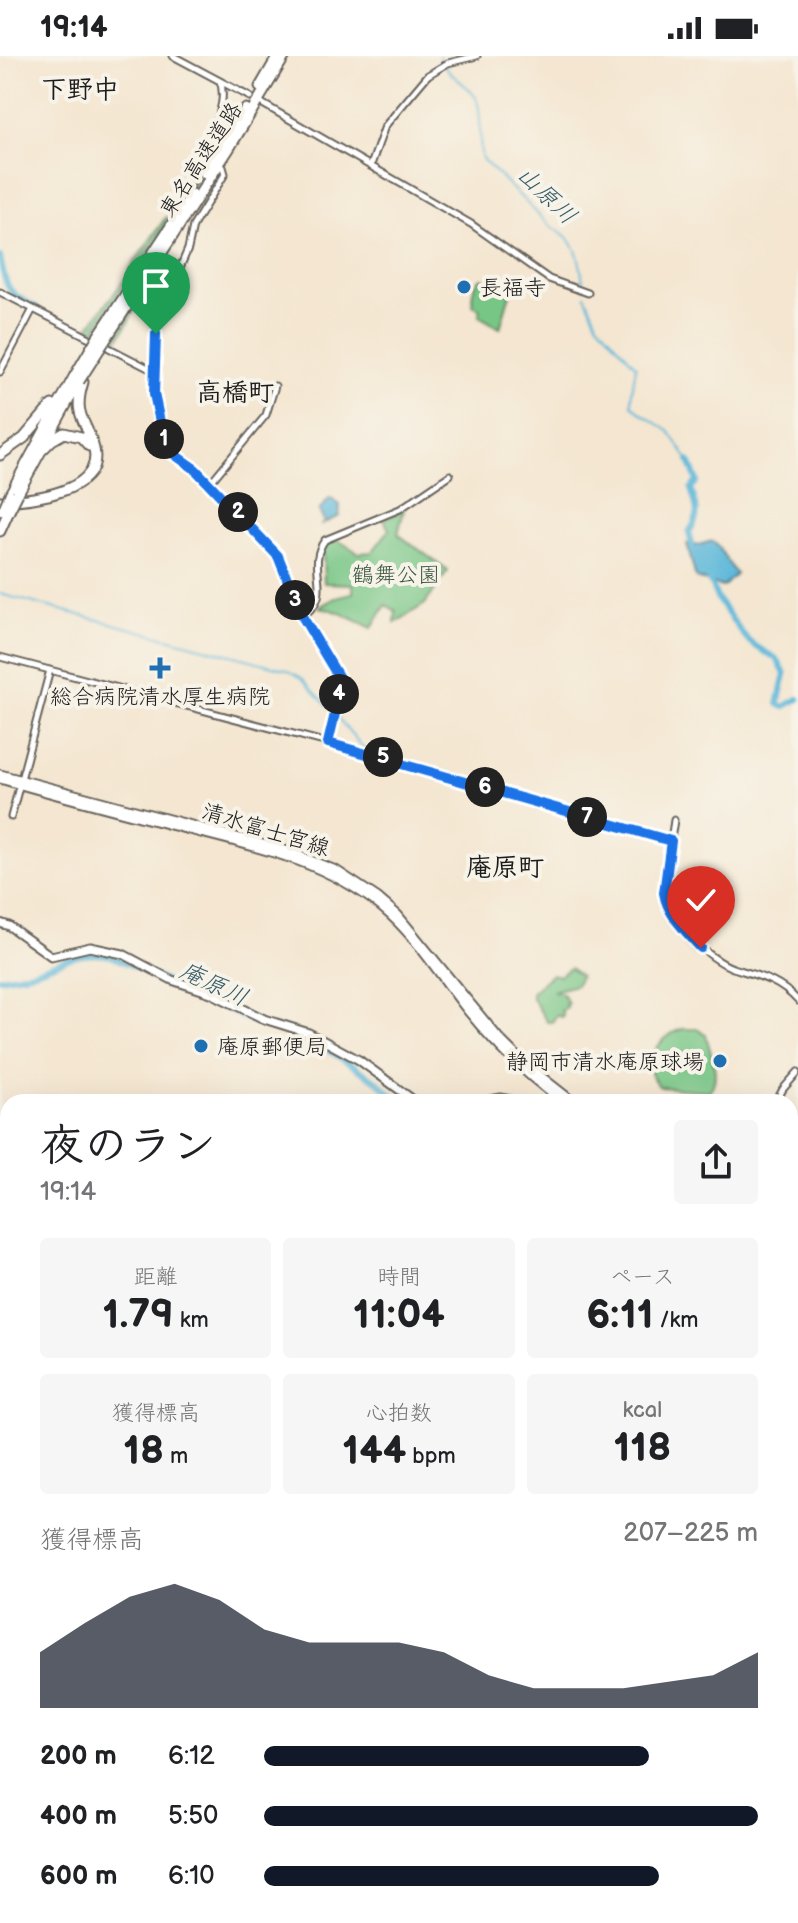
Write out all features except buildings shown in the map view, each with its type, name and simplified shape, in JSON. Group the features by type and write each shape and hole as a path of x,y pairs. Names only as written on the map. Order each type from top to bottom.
{"highway":[{"name":"東名高速道路","path":"0,531 6,503 102,340 278,56"},
{"name":"東名高速道路","path":"102,340 238,134 285,56"},
{"name":"東名高速道路","path":"6,503 38,454 79,380"},
{"path":"0,455 33,428 79,380"},
{"path":"6,503 48,495 74,485 89,474 95,455 79,410 79,380"},
{"path":"6,503 60,488 83,476 92,460 87,442 70,433 58,435 38,454"}],"main road":[{"name":"清水富士宮線","path":"0,776 250,845 307,863 339,878 384,910 427,957 495,1043 553,1094"},
{"name":"清水富士宮線","path":"21,782 285,850 336,870 398,915 488,1027 523,1062 564,1094"},
{"path":"0,923 51,956 90,947 107,949 264,1019 309,1033 359,1060 405,1094"}],"street":[{"path":"173,56 250,97"},
{"path":"371,165 385,126 428,75 448,63 477,56"},
{"path":"215,151 224,97 219,80"},
{"path":"263,104 471,224 549,279 585,292"},
{"path":"223,167 225,174 193,226 188,249 159,313 153,370 154,394 166,448 195,469 274,550 302,616 335,670 339,697 328,743"},
{"path":"0,292 153,370"},
{"path":"0,372 33,309"},
{"path":"210,484 266,415 275,386"},
{"path":"302,616 314,609 318,602 317,558 325,540 400,509 450,475"},
{"path":"0,657 328,743 671,841"},
{"path":"11,817 50,670"},
{"path":"674,820 664,893 674,917 712,957 732,968 772,980 798,1001"},
{"path":"780,1094 798,1072"}],"green space":[{"path":"211,152 214,154 175,213 172,212 171,210"},
{"path":"166,217 172,217 133,276 129,270"},
{"path":"482,278 510,294 500,328 479,316 480,309 473,305 473,290"},
{"path":"125,279 130,281 93,334 89,332 89,326"},
{"path":"145,286 147,290 116,343 109,343"},
{"name":"鶴舞公園","path":"404,510 398,534 448,571 425,604 395,623 396,611 386,605 372,628 319,607 339,596 353,593 353,584 324,583 323,549 334,538 359,553 372,552 389,530 384,519"},
{"path":"570,968 580,976 576,985 553,991 562,993 567,1007 561,1011 561,1017 557,1015 552,1022 547,1022 532,998 532,992 552,974 559,976"},
{"path":"682,1029 697,1029 706,1035 715,1072 709,1091 660,1087 653,1079 650,1070 654,1053 666,1038"}],"water":[{"path":"330,498 340,505 339,516 322,524 324,521 319,511"},
{"path":"712,541 736,574 723,587 696,578 687,544 693,543 695,546"}],"waterway":[{"name":"山原川","path":"439,56 477,100 482,159 551,227 568,238 577,252 584,289"},
{"path":"0,257 10,289 37,308"},
{"name":"山原川","path":"585,295 597,322 636,366 632,405 669,431 689,461"},
{"name":"山原川","path":"689,461 697,481 691,489 697,511 689,532 693,551"},
{"name":"山原川","path":"707,575 718,600 742,633 752,644 777,659 785,674 778,704 784,707 798,699"},
{"path":"0,594 288,670 302,678 333,712"},
{"path":"337,717 365,750 575,810"},
{"name":"庵原川","path":"0,978 32,972 89,954 111,956 258,1024 333,1053 391,1094"}],"place":[{"name":"長福寺","path":"464,287"},
{"name":"総合病院清水厚生病院","path":"160,668"},
{"name":"庵原郵便局","path":"201,1046"},
{"name":"静岡市清水庵原球場","path":"720,1061"}],"district":[{"name":"下野中","path":"80,89"},
{"name":"高橋町","path":"235,392"},
{"name":"庵原町","path":"505,867"}],"route":[{"path":"156,334 154,394 165,445 195,469 274,550 308,628 338,676 339,697 328,743 671,841 664,893 666,902 674,917 701,948"}]}
